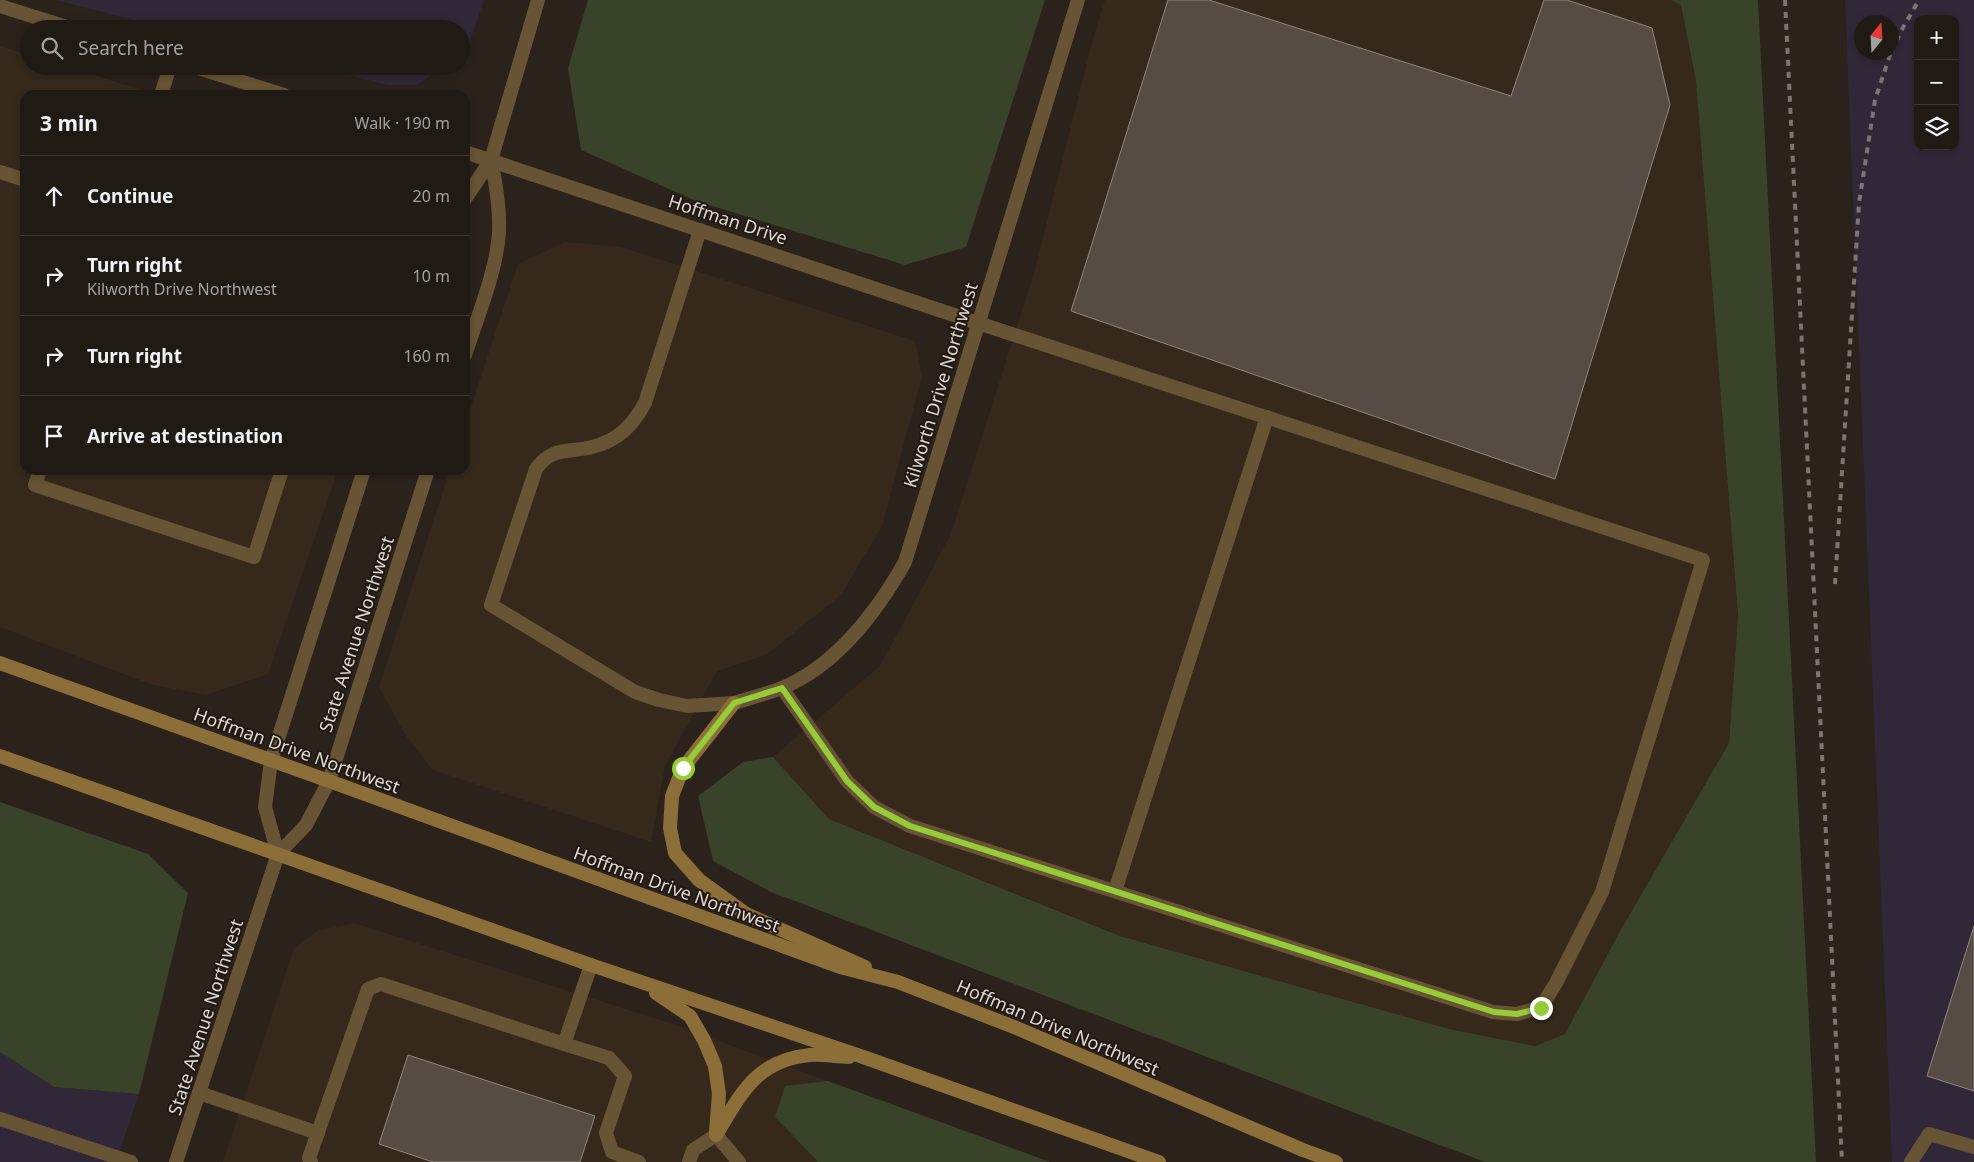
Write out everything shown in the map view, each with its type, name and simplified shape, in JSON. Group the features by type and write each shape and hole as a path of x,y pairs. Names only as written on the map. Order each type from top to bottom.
{"main road":[{"name":"Hoffman Drive Northwest","path":"0,663 840,968 898,982 1014,1027 1303,1150 1336,1162"},
{"path":"734,703 683,768 672,796 670,828 676,853 698,880 746,914 898,982"},
{"path":"0,756 591,965 866,1058 1159,1162"},
{"path":"640,982 690,1016 704,1040 715,1066 719,1094 716,1136"},
{"path":"716,1136 738,1099 756,1076 780,1061 811,1055 866,1058"}],"street":[{"path":"470,192 491,160 538,0"},
{"name":"Kilworth Drive Northwest","path":"700,230 645,403 634,423 615,438 593,447 561,452 544,458 536,469 491,605 634,692 658,700 687,706 734,703 782,688 818,668 854,635 886,595 905,562 1078,0"},
{"path":"0,6 44,20"},
{"path":"163,90 167,75"},
{"path":"221,75 268,90"},
{"name":"Hoffman Drive","path":"470,154 1702,560 1602,892 1556,983 1541,1008 1517,1014 1494,1012 1115,891"},
{"path":"470,339 491,273 499,234 498,193 491,160"},
{"path":"0,172 20,178"},
{"path":"782,688 847,781 874,807 910,826 1115,891 1267,417"},
{"path":"38,475 35,485 254,557 280,475"},
{"path":"278,854 265,807 271,761 362,475"},
{"name":"State Avenue Northwest","path":"176,1162 278,854 306,825 329,781 426,475"},
{"path":"564,1044 591,965"},
{"path":"311,1162 309,1158 368,989 381,984 608,1058 625,1076 606,1134 612,1152 639,1162"},
{"path":"199,1093 318,1133"},
{"path":"0,1120 131,1162"},
{"path":"1912,1162 1929,1134 1974,1147"},
{"path":"689,1162 693,1150 716,1136 739,1162"}],"shaded area":[{"path":"56,0 484,0 470,41 470,20 133,20"},
{"path":"1105,0 1671,0 1681,5 1696,81 1738,615 1729,743 1619,933 1565,1034 1535,1046 1449,1029 1120,936 829,819 773,757 880,666 951,534 1035,270 1094,35"},
{"path":"1845,0 1974,0 1974,1162 1892,1162"},
{"path":"0,46 20,52 20,75 94,75 142,90 20,90 20,475 336,475 268,674 206,695 153,685 0,627"},
{"path":"349,75 431,75 416,85 388,85"},
{"path":"565,242 621,247 915,341 922,376 882,526 841,595 766,655 717,671 665,766 651,842 433,770 406,736 379,687 448,475 470,475 470,410 518,264"},
{"path":"354,923 676,1025 827,1081 785,1086 775,1117 818,1162 223,1162 294,948 317,931"},
{"path":"0,1052 54,1087 139,1094 116,1162 0,1162"}],"green space":[{"path":"588,0 1045,0 966,247 905,265 696,201 581,150 568,68"},
{"path":"1671,0 1758,0 1816,1162 1485,1162 771,892 713,861 698,796 743,762 773,757 829,819 1120,936 1449,1029 1535,1046 1565,1034 1619,933 1729,743 1738,615 1696,81 1681,5"},
{"path":"0,802 148,854 188,893 139,1094 54,1087 0,1052"},
{"path":"827,1081 1050,1162 818,1162 775,1117 785,1086"}],"building":[{"path":"1168,0 1209,0 1511,96 1544,0 1567,0 1652,28 1670,105 1555,479 1071,311"},
{"path":"1974,926 1974,1091 1927,1076"},
{"path":"408,1055 595,1116 580,1162 433,1162 379,1144"}],"railway":[{"path":"1785,0 1842,1162"},
{"path":"1899,36 1919,0"},
{"path":"1835,584 1859,203 1875,100 1888,60"}],"route":[{"path":"683,768 734,703 782,688 847,781 874,807 910,826 1494,1012 1517,1014 1541,1008"}]}
